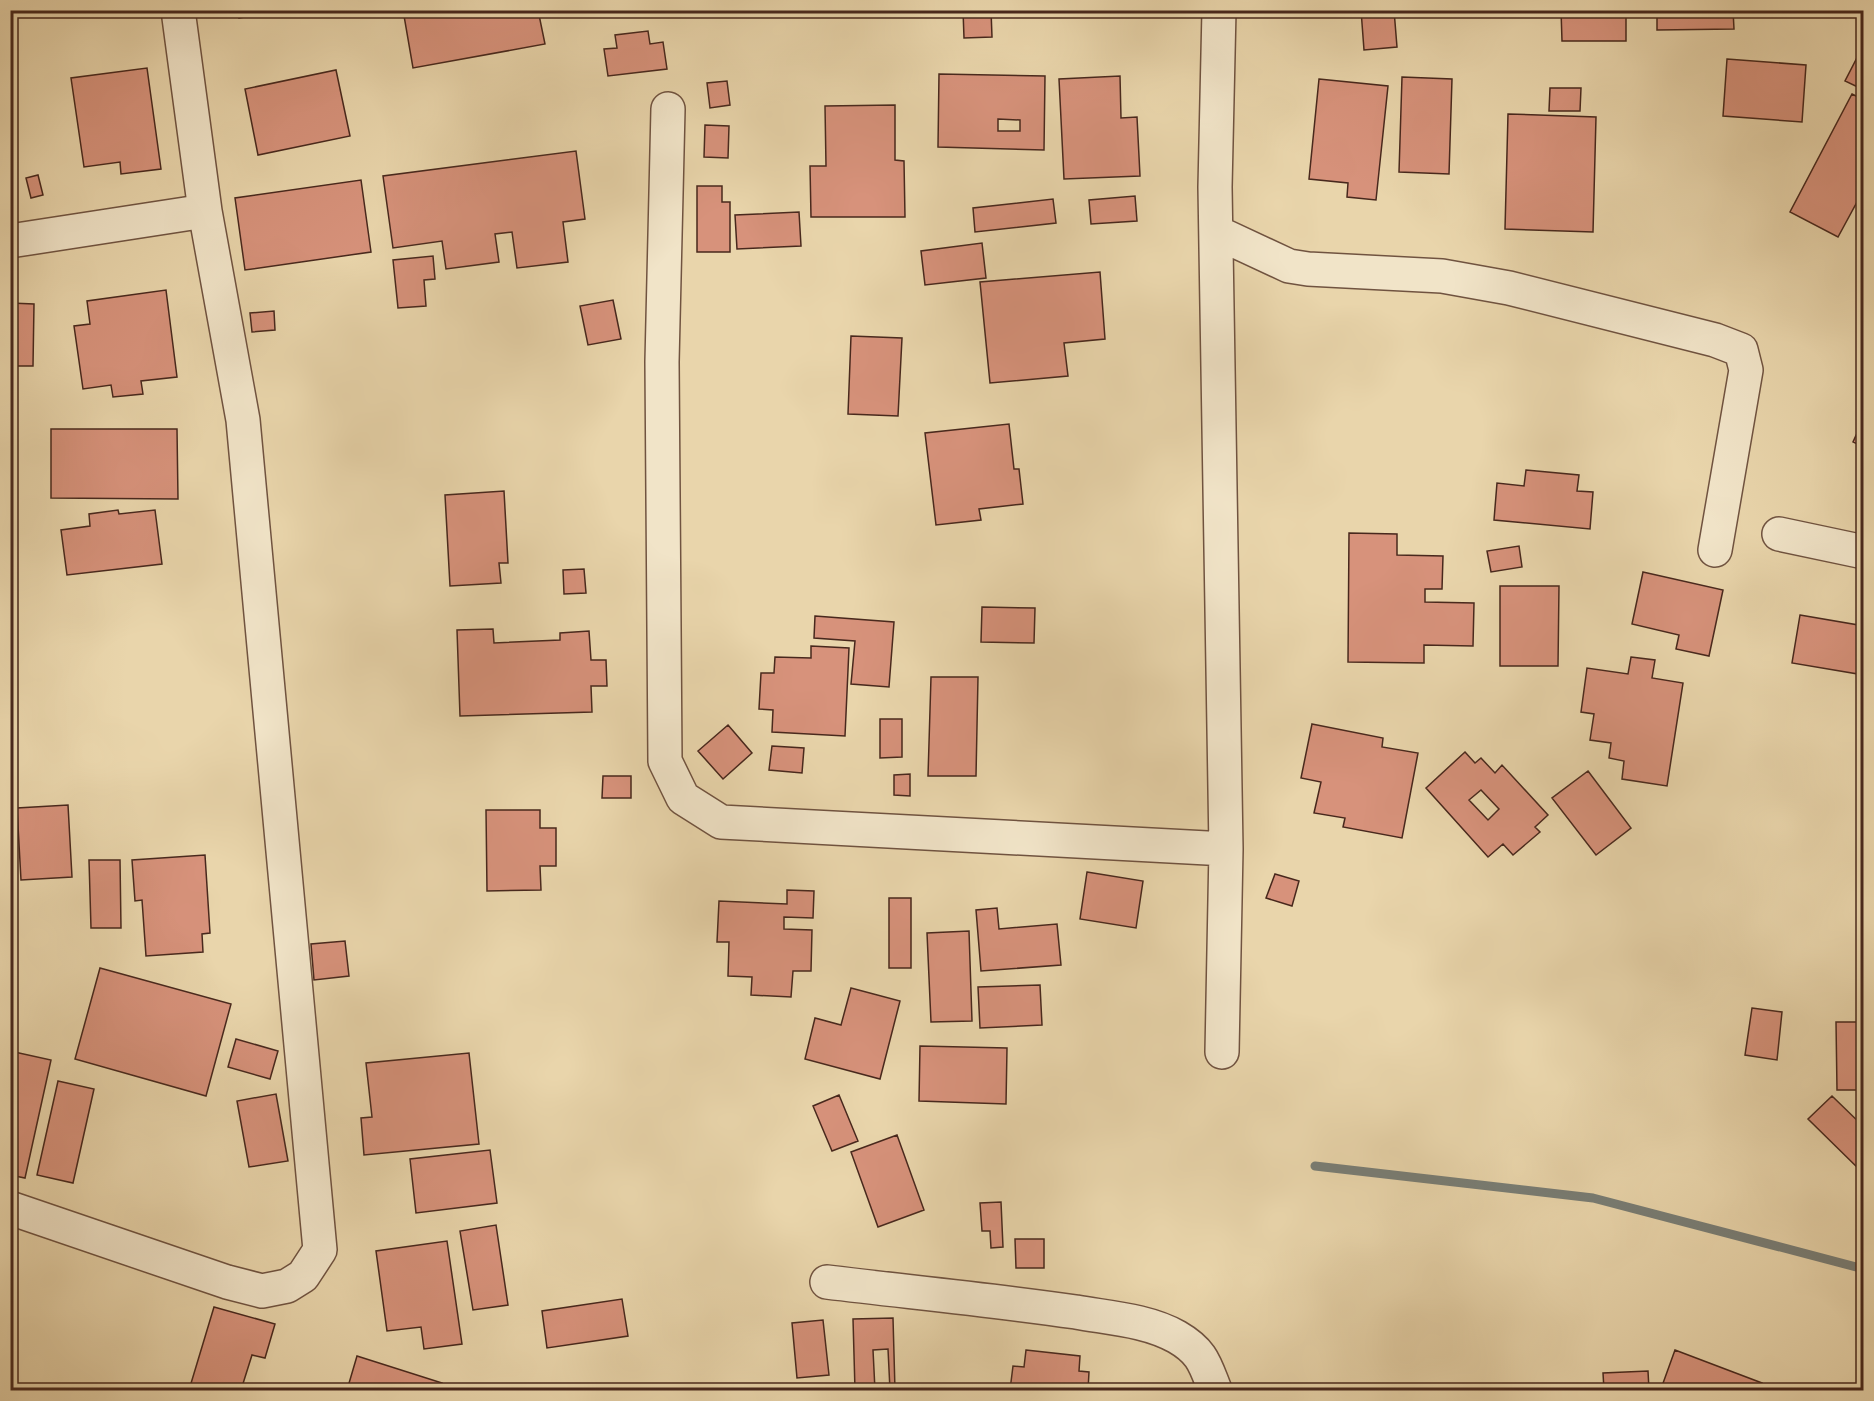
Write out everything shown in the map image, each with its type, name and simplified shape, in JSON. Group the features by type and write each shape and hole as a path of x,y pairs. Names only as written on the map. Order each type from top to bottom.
{"street":[{"path":"10,1208 226,1282 262,1291 286,1286 303,1276 320,1250 243,420 205,212 178,10"},
{"path":"1219,10 1216,232 1226,849 1222,1052"},
{"path":"668,109 662,362 665,761 683,798 721,822 1226,849"},
{"path":"10,242 205,212"},
{"path":"1216,232 1288,266 1453,278 1509,288 1704,337 1741,350 1746,370 1715,550"},
{"path":"1779,534 1863,552"},
{"path":"827,1282 1053,1309 1160,1328 1179,1338 1201,1356 1215,1390"}],"building":[{"path":"72,10 95,10 72,14"},
{"path":"238,10 270,10 271,12 239,18"},
{"path":"403,10 538,10 545,44 413,68"},
{"path":"606,10 654,10 607,16"},
{"path":"963,10 991,10 992,37 964,38"},
{"path":"1361,10 1394,10 1397,47 1364,50"},
{"path":"1561,10 1626,10 1626,41 1562,41"},
{"path":"1657,10 1733,10 1734,29 1657,30"},
{"path":"648,31 650,44 663,42 667,69 608,76 604,49 617,48 615,35"},
{"path":"1862,48 1864,49 1864,90 1845,81"},
{"path":"1727,59 1806,65 1802,122 1723,116"},
{"path":"147,68 161,169 121,174 120,162 84,167 71,78"},
{"path":"336,70 350,136 258,155 245,89"},
{"path":"939,74 1045,76 1044,150 938,147","holes":["998,119 1020,120 1020,131 998,131"]},
{"path":"1120,76 1121,118 1137,117 1140,176 1064,179 1059,79"},
{"path":"1402,77 1452,79 1449,174 1399,172"},
{"path":"1319,79 1388,86 1376,200 1347,197 1348,183 1309,179"},
{"path":"727,81 730,105 710,108 707,83"},
{"path":"1550,88 1581,88 1580,111 1549,111"},
{"path":"1852,94 1864,100 1864,189 1838,237 1790,212"},
{"path":"895,105 895,160 904,161 905,217 811,217 810,166 826,166 825,106"},
{"path":"1508,114 1596,117 1593,232 1505,229"},
{"path":"705,125 729,126 728,158 704,157"},
{"path":"576,151 585,219 563,222 568,262 517,268 512,232 495,234 499,262 446,269 442,241 393,248 383,176"},
{"path":"38,175 43,195 31,198 26,178"},
{"path":"361,180 371,252 245,270 235,198"},
{"path":"697,186 722,186 722,202 730,202 730,252 697,252"},
{"path":"1135,196 1137,221 1091,224 1089,200"},
{"path":"1053,199 1056,223 975,232 973,208"},
{"path":"799,212 801,246 737,249 735,215"},
{"path":"982,243 986,278 925,285 921,251"},
{"path":"433,256 435,279 424,280 426,306 398,308 393,260"},
{"path":"1100,272 1105,339 1064,343 1068,376 990,383 980,282"},
{"path":"166,290 177,377 141,381 143,394 113,397 111,385 83,389 74,326 90,324 87,301"},
{"path":"613,300 621,339 588,345 580,306"},
{"path":"10,303 34,304 33,366 10,366"},
{"path":"274,311 275,330 252,332 250,313"},
{"path":"851,336 902,338 898,416 848,414"},
{"path":"1864,418 1864,447 1853,442"},
{"path":"1009,424 1014,469 1019,469 1023,504 979,509 981,520 936,525 925,433"},
{"path":"51,429 177,429 178,499 51,498"},
{"path":"1526,470 1579,475 1577,491 1593,492 1590,529 1494,520 1497,483 1524,486"},
{"path":"504,491 508,563 499,563 501,583 450,586 445,495"},
{"path":"118,510 119,514 155,510 162,564 67,575 61,530 90,526 89,514"},
{"path":"1349,533 1397,534 1397,555 1443,556 1442,589 1425,589 1425,602 1474,603 1473,646 1424,645 1424,663 1348,662"},
{"path":"1519,546 1522,567 1491,572 1487,551"},
{"path":"584,569 586,593 564,594 563,570"},
{"path":"1643,572 1723,590 1709,656 1676,649 1679,635 1632,624"},
{"path":"1500,586 1559,586 1558,666 1500,666"},
{"path":"982,607 1035,608 1034,643 981,642"},
{"path":"1800,615 1864,626 1864,675 1792,663"},
{"path":"815,616 894,622 889,687 851,684 855,641 814,638"},
{"path":"493,629 494,643 560,640 560,633 589,631 591,660 606,660 607,686 591,686 592,712 460,716 457,630"},
{"path":"811,646 849,648 845,736 772,732 773,710 759,709 761,673 774,673 775,657 811,658"},
{"path":"1631,657 1655,660 1652,678 1683,683 1667,786 1622,779 1624,761 1609,758 1611,743 1590,740 1594,714 1581,712 1587,668 1628,674"},
{"path":"931,677 978,677 976,776 928,776"},
{"path":"880,719 902,719 902,757 880,758"},
{"path":"1312,724 1383,738 1382,747 1418,753 1402,838 1343,827 1345,818 1314,813 1321,782 1301,778"},
{"path":"728,725 752,753 723,779 698,751"},
{"path":"772,746 804,748 802,773 769,770"},
{"path":"1465,752 1475,763 1481,758 1495,773 1502,765 1548,815 1535,827 1540,832 1513,855 1503,844 1488,857 1426,788","holes":["1481,790 1499,809 1488,820 1469,800"]},
{"path":"1588,771 1631,828 1596,855 1552,798"},
{"path":"910,774 910,796 894,795 894,775"},
{"path":"603,776 631,776 631,798 602,798"},
{"path":"68,805 72,877 21,880 17,808"},
{"path":"486,810 540,810 540,828 556,828 556,866 540,866 541,890 487,891"},
{"path":"205,855 210,933 202,934 203,952 146,956 142,900 135,901 132,860"},
{"path":"89,860 120,860 121,928 91,928"},
{"path":"1087,872 1143,881 1136,928 1080,919"},
{"path":"1275,874 1299,881 1292,906 1266,898"},
{"path":"787,890 814,891 813,918 784,917 784,929 812,930 811,971 793,971 791,997 751,995 752,977 728,976 729,942 717,942 719,901 787,904"},
{"path":"889,898 911,898 911,968 889,968"},
{"path":"997,908 999,929 1057,924 1061,965 981,971 976,910"},
{"path":"969,931 972,1021 931,1022 927,933"},
{"path":"345,941 349,976 314,980 311,944"},
{"path":"100,968 231,1004 206,1096 75,1059"},
{"path":"1040,985 1042,1025 980,1028 978,987"},
{"path":"851,988 900,1001 880,1079 805,1059 815,1018 841,1025"},
{"path":"1752,1008 1782,1012 1777,1060 1745,1055"},
{"path":"1836,1022 1864,1022 1864,1090 1837,1090"},
{"path":"236,1039 278,1051 270,1079 228,1067"},
{"path":"920,1046 1007,1048 1006,1104 919,1101"},
{"path":"10,1051 51,1060 25,1178 10,1175"},
{"path":"469,1053 479,1144 364,1155 361,1118 372,1117 366,1063"},
{"path":"58,1081 94,1089 73,1183 37,1175"},
{"path":"276,1094 288,1161 249,1167 237,1101"},
{"path":"839,1095 858,1141 832,1151 813,1106"},
{"path":"1832,1096 1864,1127 1864,1174 1808,1119"},
{"path":"897,1135 924,1210 878,1227 851,1152"},
{"path":"490,1150 497,1203 416,1213 410,1159"},
{"path":"1001,1202 1003,1247 991,1248 990,1231 982,1231 980,1203"},
{"path":"496,1225 508,1305 473,1310 460,1231"},
{"path":"1015,1239 1044,1239 1044,1268 1016,1268"},
{"path":"447,1241 462,1344 424,1349 421,1327 387,1331 376,1251"},
{"path":"622,1299 628,1336 547,1348 542,1311"},
{"path":"214,1307 275,1324 265,1358 252,1355 241,1390 189,1390"},
{"path":"893,1318 895,1390 890,1390 888,1349 873,1350 875,1390 855,1390 853,1319"},
{"path":"823,1320 829,1375 797,1378 792,1323"},
{"path":"1026,1350 1080,1356 1079,1371 1089,1372 1088,1390 1010,1390 1013,1366 1024,1367"},
{"path":"1675,1350 1762,1383 1759,1390 1675,1390 1662,1386"},
{"path":"357,1356 442,1383 440,1390 347,1390"},
{"path":"1648,1371 1649,1390 1604,1390 1603,1373"}],"waterway":[{"path":"1315,1166 1593,1198 1864,1269"}]}
